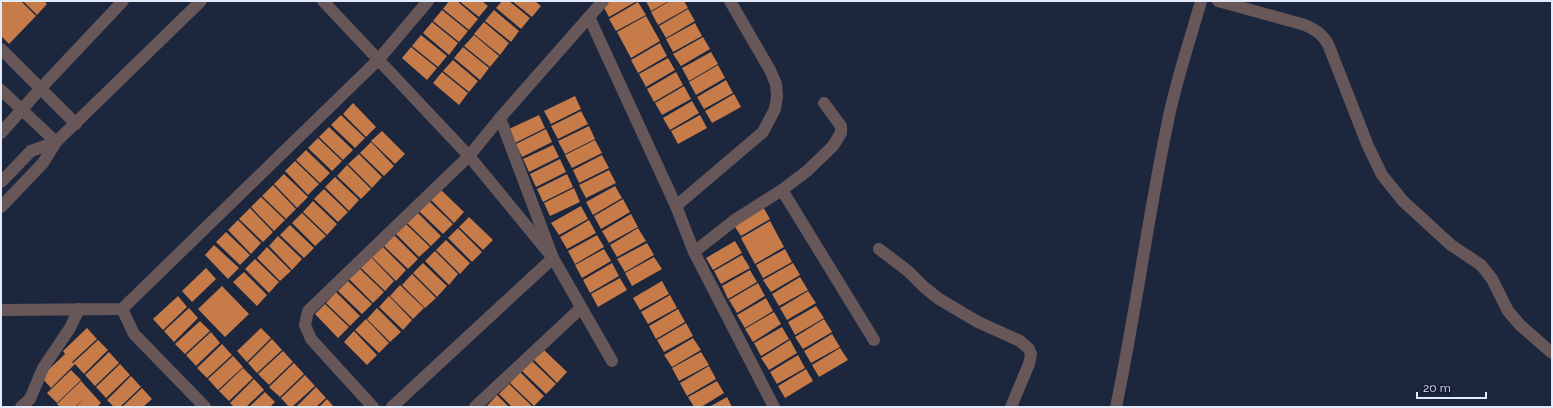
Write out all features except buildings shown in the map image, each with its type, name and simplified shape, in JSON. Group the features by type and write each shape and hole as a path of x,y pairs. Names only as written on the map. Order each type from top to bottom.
{"street":[{"path":"1,133 123,1"},
{"path":"1,207 44,163 56,142 201,1"},
{"path":"323,1 470,156 553,258"},
{"path":"1,310 122,309 378,60 428,1"},
{"path":"373,407 311,339 305,326 308,311 470,156 500,118 603,1"},
{"path":"676,206 763,132 775,109 776,84 770,70 730,1"},
{"path":"1116,407 1134,317 1141,267 1168,120 1178,74 1201,1"},
{"path":"1218,1 1305,25 1316,30 1323,36 1328,44 1368,146 1382,175 1403,201 1430,226 1451,245 1481,265 1492,279 1508,311 1520,325 1552,353"},
{"path":"589,17 676,206 694,252 774,407"},
{"path":"1,49 76,124"},
{"path":"1,90 56,142"},
{"path":"694,252 736,219 782,190 819,161 838,140 841,133 840,126 824,103"},
{"path":"500,118 553,258 612,361"},
{"path":"1,182 31,151 56,142"},
{"path":"782,190 874,340"},
{"path":"879,248 908,271 939,299 978,322 1020,341 1029,349 1031,354 1029,364 1011,407"},
{"path":"392,407 553,258"},
{"path":"475,407 581,308"},
{"path":"21,407 34,403 43,368 70,328 80,309"},
{"path":"122,309 134,334 205,407"}]}
